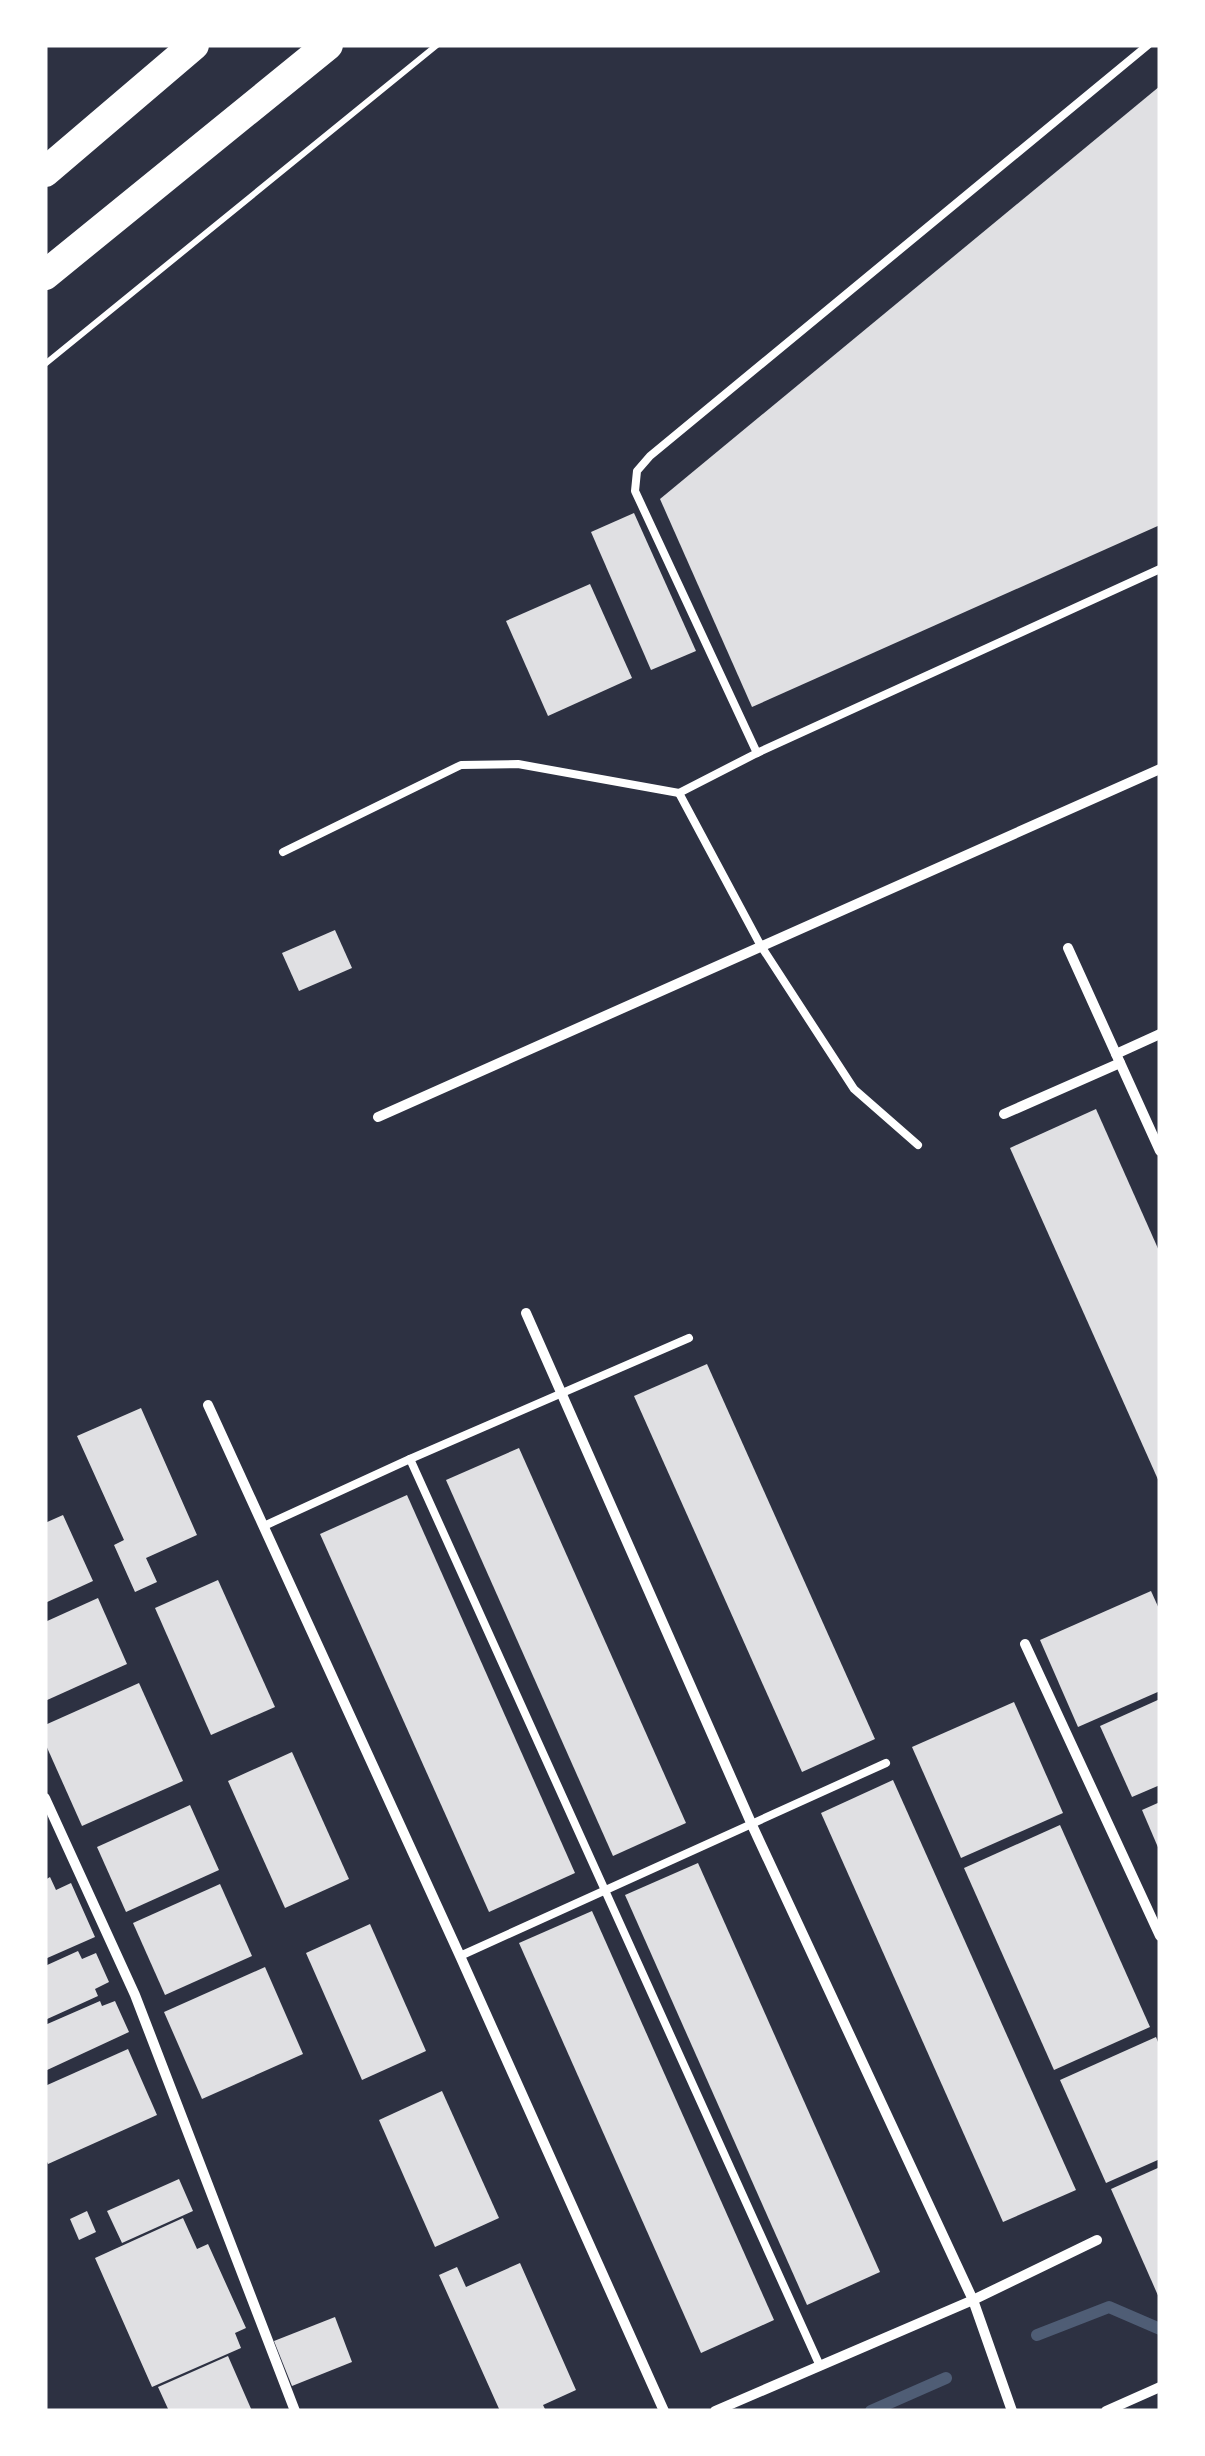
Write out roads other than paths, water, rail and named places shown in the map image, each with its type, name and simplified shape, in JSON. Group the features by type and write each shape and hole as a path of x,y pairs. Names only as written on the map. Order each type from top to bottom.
{"highway":[{"path":"45,172 194,45"},
{"path":"45,274 328,45"}],"street":[{"path":"378,1117 1160,769"},
{"path":"1068,948 1160,1152"},
{"path":"1004,1114 1160,1034"},
{"path":"526,1313 752,1825 973,2300 1012,2411"},
{"path":"208,1405 664,2411"},
{"path":"1025,1644 1160,1936"},
{"path":"45,1798 135,1995 296,2411"},
{"path":"715,2411 973,2300 1097,2240"},
{"path":"1106,2411 1160,2387"}],"lane":[{"path":"758,753 635,491 637,471 1148,45"},
{"path":"283,852 461,766 518,764 679,793 1160,568"},
{"path":"679,793 761,946 854,1089 918,1144"},
{"path":"264,1526 688,1338"},
{"path":"410,1459 820,2366"},
{"path":"460,1956 886,1763"}],"waterway":[{"path":"1037,2335 1109,2307 1160,2329"},
{"path":"871,2411 946,2378"}]}
